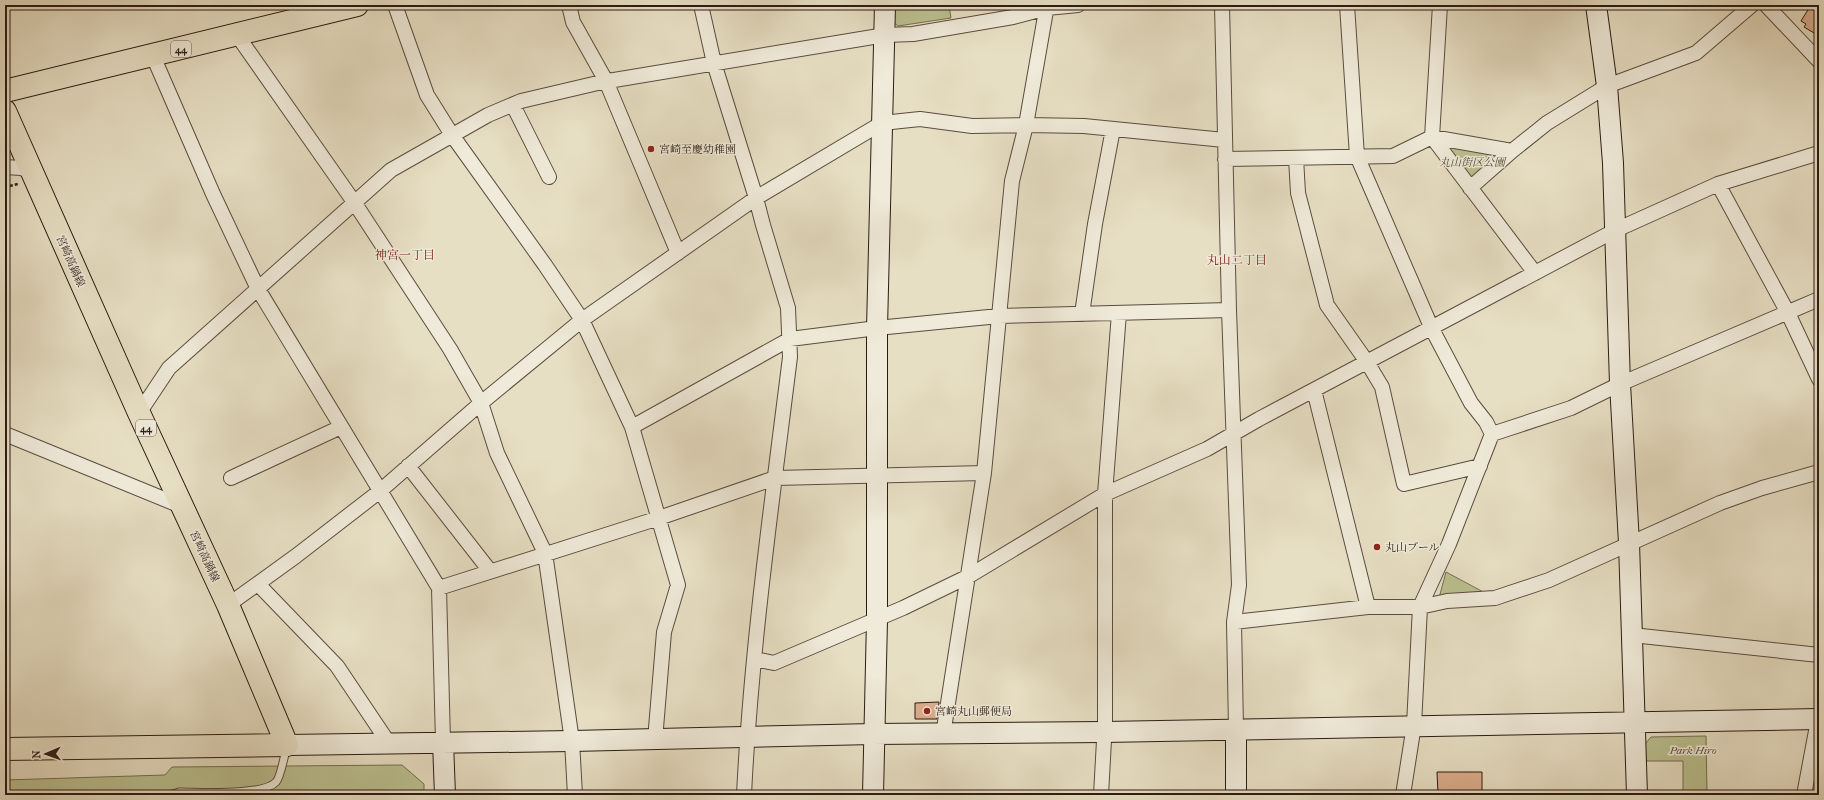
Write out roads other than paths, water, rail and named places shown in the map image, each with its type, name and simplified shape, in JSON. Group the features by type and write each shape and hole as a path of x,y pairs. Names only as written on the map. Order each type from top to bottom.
{"main road":[{"name":"44","path":"5,91 357,5"},
{"name":"宮崎高鍋線","path":"7,122 27,177 228,605 287,745"},
{"path":"5,748 287,745"}],"street":[{"path":"395,5 427,95 452,134 582,320 632,427 678,586 664,632 655,740"},
{"path":"569,5 573,22 606,81 678,253"},
{"path":"701,5 714,63 788,308 790,339 790,357 775,478 747,737 744,795"},
{"path":"873,795 877,620 877,328 885,5"},
{"path":"139,413 169,368 391,170 452,134 513,104 606,81 885,35 913,34 1013,17 1047,6 1078,5"},
{"path":"1222,5 1224,140 1239,585 1234,622 1236,795"},
{"path":"1347,5 1357,156 1432,329 1471,402 1486,422 1492,434 1449,544 1420,607 1414,726 1403,795"},
{"path":"1440,5 1432,138 1535,273"},
{"path":"1596,5 1607,86 1616,230 1620,384 1629,543 1636,722 1637,795"},
{"path":"1470,188 1547,123 1607,86 1696,53 1752,5"},
{"path":"1766,5 1819,61"},
{"path":"942,735 969,576 984,473 1012,181 1026,125 1047,6"},
{"path":"238,35 354,202 450,349 481,403 497,452 545,553 572,741 575,795"},
{"path":"153,56 213,194 258,289 439,588 445,795"},
{"path":"513,104 549,177"},
{"path":"228,605 380,491 481,403 582,320 756,198 882,123 920,119 972,126 1084,126 1224,140"},
{"path":"1082,314 1095,224 1113,129"},
{"path":"1225,159 1393,156 1432,138 1512,151"},
{"path":"755,659 774,663 877,620 969,576 1105,494 1207,450 1258,419 1432,329 1616,230 1718,184 1819,153"},
{"path":"1296,158 1298,193 1327,305 1367,362 1382,387 1404,484 1480,466"},
{"path":"5,167 21,168 27,177"},
{"path":"1718,184 1788,313 1819,379"},
{"path":"1492,434 1571,408 1620,384 1819,299"},
{"path":"632,427 790,339 877,328 999,316 1229,310"},
{"path":"1101,795 1104,732 1105,494 1119,313"},
{"path":"1314,390 1368,607"},
{"path":"231,478 341,427"},
{"path":"5,434 181,506"},
{"path":"408,466 490,571"},
{"path":"1234,622 1368,607 1420,607 1447,601 1495,598 1549,580 1629,543 1727,501 1762,488 1819,472"},
{"path":"439,588 545,553 659,518 775,478 984,473"},
{"path":"258,584 337,666 388,742"},
{"path":"1632,635 1819,655"},
{"path":"287,745 388,742 655,740 874,734 942,735 1819,718 1804,795"}],"lane":[{"path":"170,795 179,792 257,791 271,787 277,781 287,745"},
{"path":"194,795 202,792"}],"place":[{"name":"宮崎至慶幼稚園","path":"651,149"},
{"name":"丸山プール","path":"1377,547"},
{"name":"宮崎丸山郵便局","path":"927,711"}],"district":[{"name":"神宮一丁目","path":"405,255"},
{"name":"丸山二丁目","path":"1237,260"}],"park label":[{"name":"丸山街区公園","path":"1472,162"},
{"name":"Park Hiro","path":"1693,750"}]}
